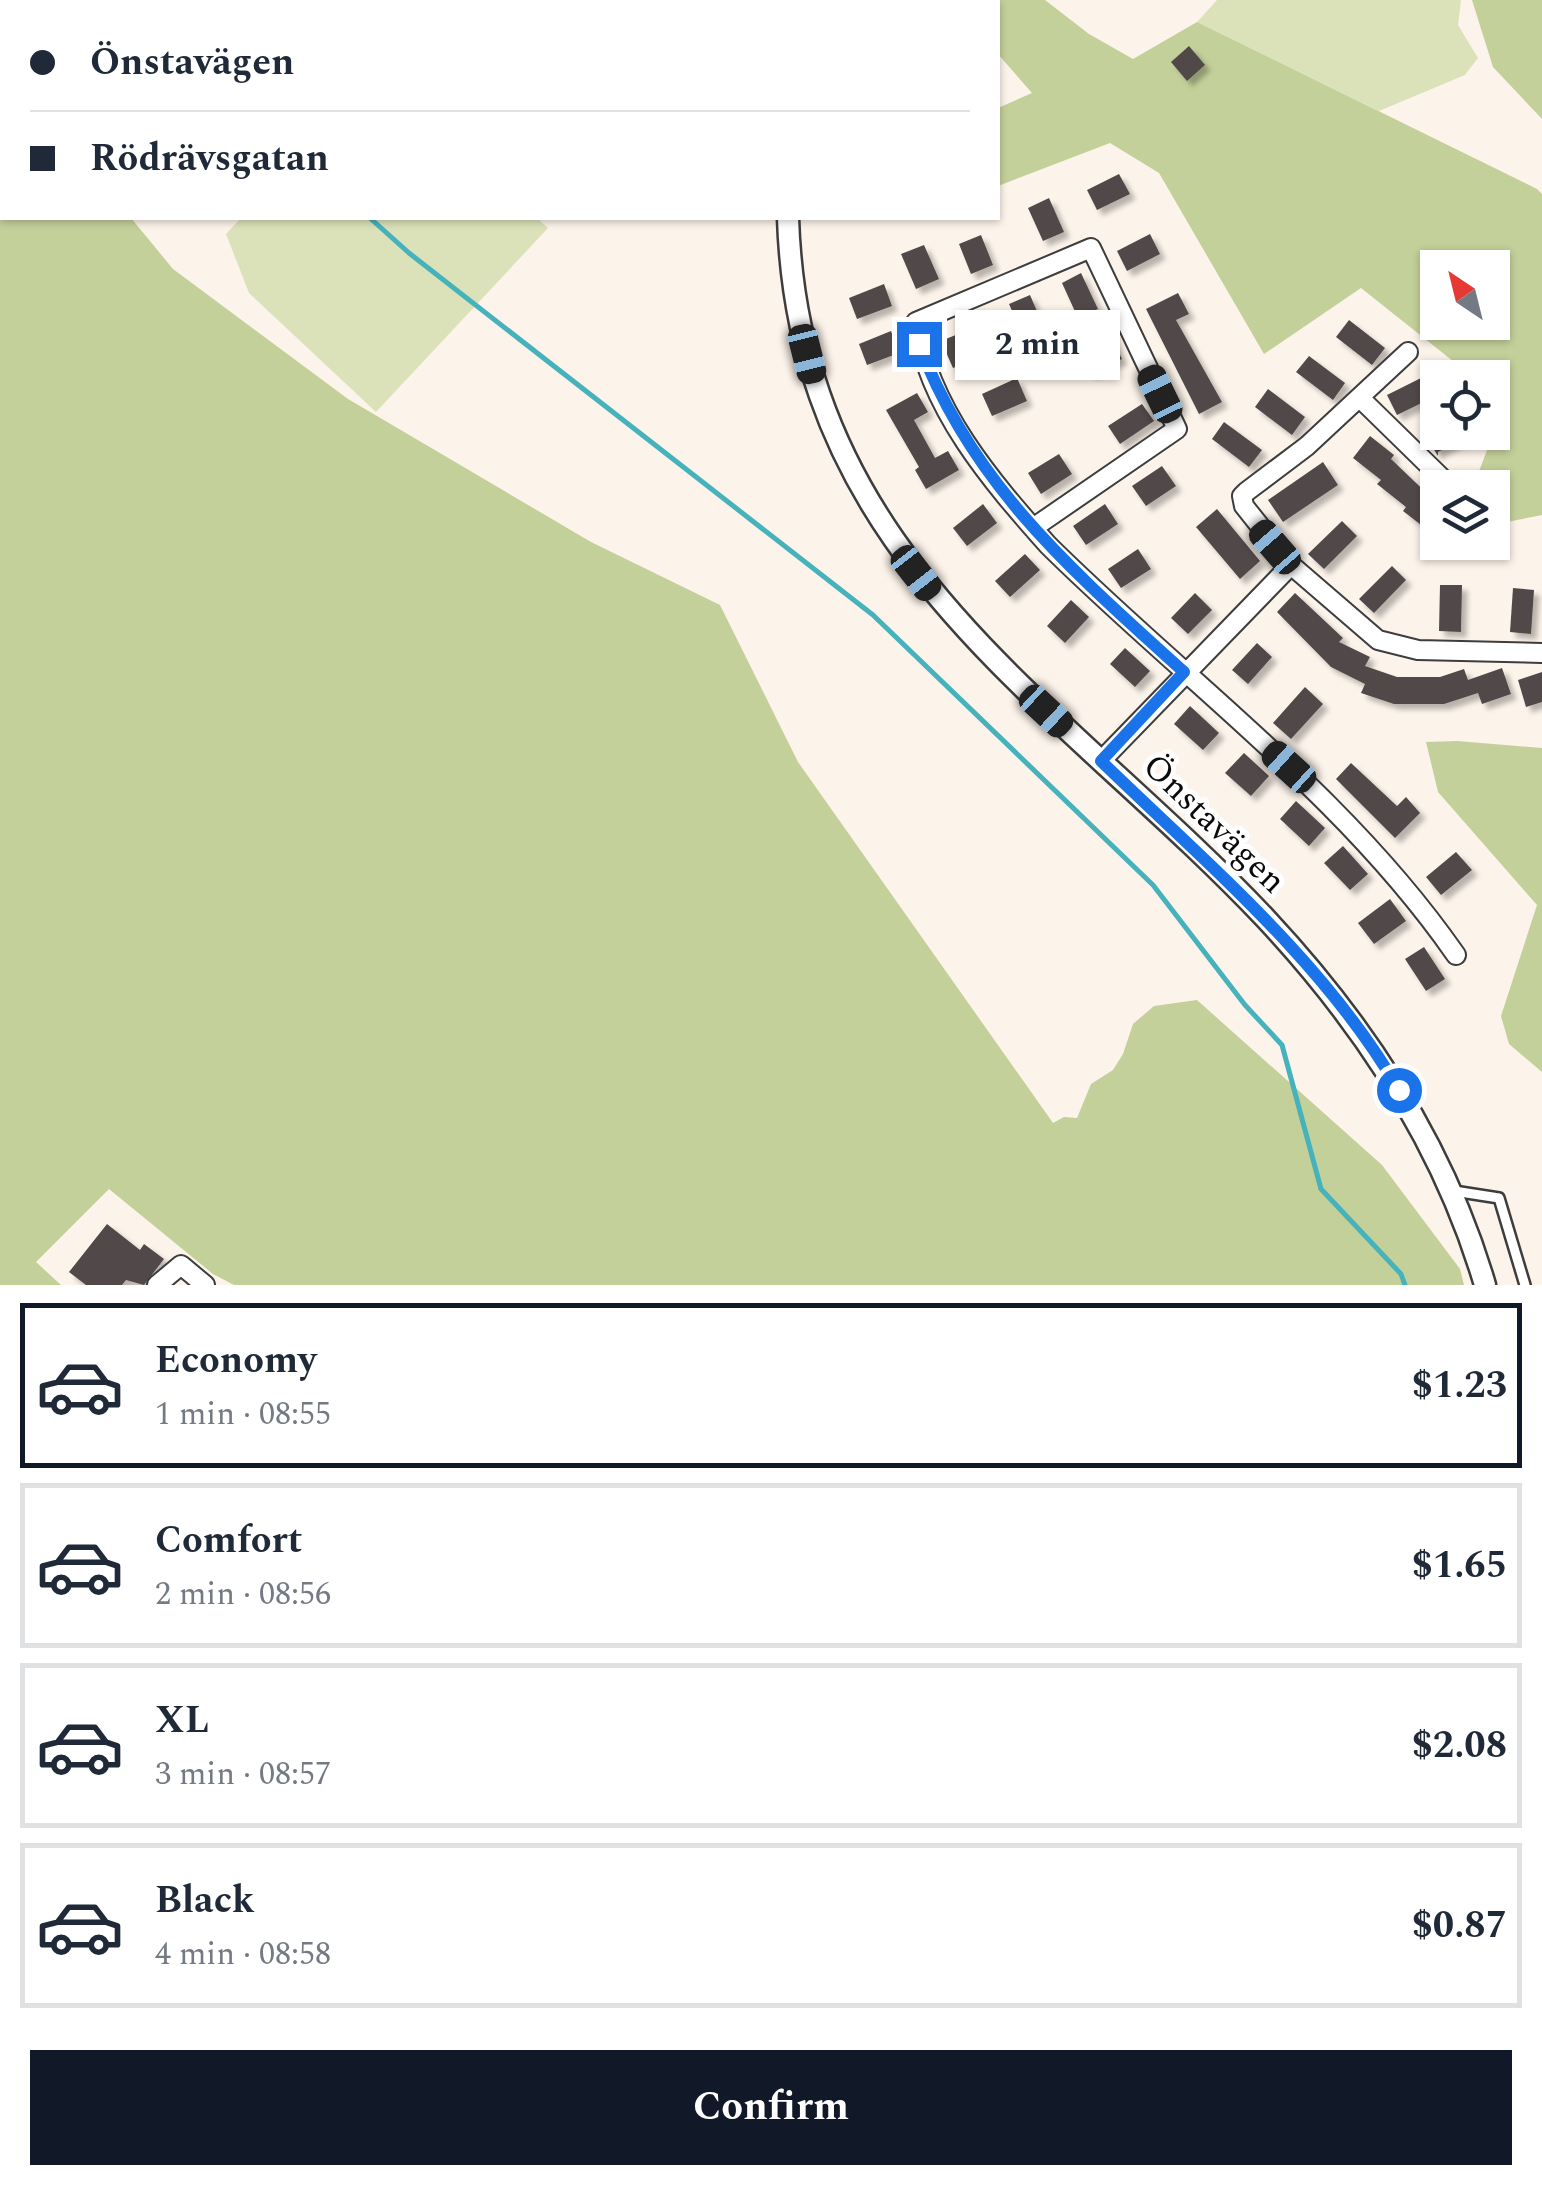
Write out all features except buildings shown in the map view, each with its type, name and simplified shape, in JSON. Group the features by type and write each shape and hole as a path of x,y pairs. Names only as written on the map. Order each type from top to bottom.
{"street":[{"name":"Önstavägen","path":"788,220 790,269 814,385 861,492 932,595 992,661 1264,917 1324,984 1382,1062 1451,1190 1485,1285"},
{"path":"1033,528 1178,429 1091,248 916,322 930,372 957,428 1012,506 1033,528 1184,672 1342,814 1427,913 1456,955"},
{"path":"1408,352 1361,399 1242,496 1250,516 1291,565 1368,632 1400,647 1542,653"},
{"path":"1361,399 1434,470"},
{"path":"1101,761 1291,565"},
{"path":"157,1285 181,1265 205,1285"}],"lane":[{"path":"1451,1190 1499,1198 1525,1285"}],"green space":[{"path":"1000,0 1045,0 1089,34 1133,59 1197,22 1537,189 1542,194 1542,515 1510,521 1510,470 1479,470 1487,450 1510,450 1510,360 1452,360 1426,340 1510,340 1510,250 1420,250 1420,335 1361,288 1264,354 1159,173 1110,143 1000,185 1000,107 1032,93 1000,56"},
{"path":"1217,0 1461,0 1458,25 1478,58 1465,75 1379,111 1197,22"},
{"path":"1472,0 1542,0 1542,119 1493,67"},
{"path":"0,220 133,220 173,269 348,399 591,542 720,605 798,762 1053,1123 1064,1117 1077,1118 1091,1084 1113,1070 1133,1024 1154,1006 1197,1000 1382,1165 1460,1269 1464,1285 234,1285 213,1274 109,1189 36,1262 61,1285 0,1285"},
{"path":"239,220 539,220 548,228 376,412 249,293 226,234"},
{"path":"1426,742 1542,748 1542,1072 1509,1044 1501,1016 1537,905 1438,792"}],"waterway":[{"path":"372,220 409,253 873,615 1153,885 1245,1005 1282,1045 1321,1189 1401,1274 1405,1285"}],"route":[{"path":"919,344 957,428 1012,506 1078,576 1184,672 1101,761 1264,917 1324,984 1399,1090"}]}
